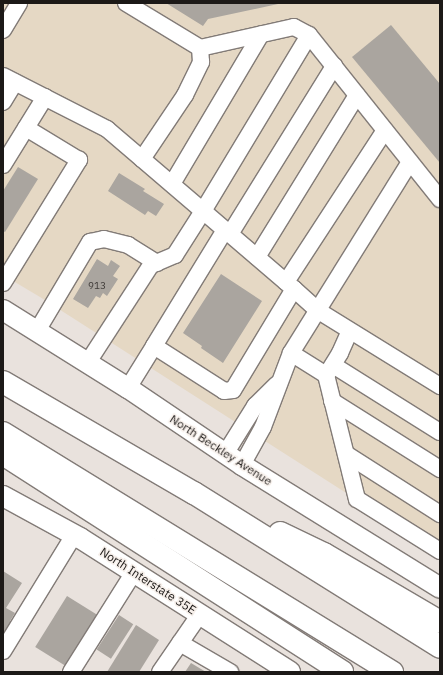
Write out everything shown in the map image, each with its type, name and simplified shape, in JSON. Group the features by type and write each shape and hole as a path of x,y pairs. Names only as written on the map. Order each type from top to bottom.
{"highway":[{"path":"3,382 194,494 440,647"},
{"path":"3,433 392,672"},
{"path":"3,454 342,672"},
{"path":"194,494 324,554 440,622"}],"main road":[{"name":"North Beckley Avenue","path":"3,310 88,362 242,465 440,588"},
{"name":"North Interstate 35E","path":"3,496 74,535 134,572 200,614 278,669"}],"street":[{"path":"3,30 19,3"},
{"path":"126,3 200,48 294,27 309,35 440,199"},
{"path":"172,184 261,34"},
{"path":"88,362 151,265 174,255 204,211 309,35"},
{"path":"142,159 185,95 201,62 200,48"},
{"path":"128,388 334,66"},
{"path":"3,102 9,79 107,129 204,211 317,310 440,386"},
{"path":"257,257 357,95"},
{"path":"3,166 45,97"},
{"path":"3,283 79,160 26,128"},
{"path":"154,346 224,391 233,390 290,286 385,130"},
{"path":"242,465 263,427 291,353 410,162"},
{"path":"37,331 90,242 104,239 128,245 157,263"},
{"path":"350,331 329,370 332,401 357,499 440,551"},
{"path":"291,353 329,370 440,432"},
{"path":"225,454 255,406 280,380"},
{"path":"332,401 440,469"},
{"path":"346,454 440,514"},
{"path":"3,651 74,535"},
{"path":"71,672 134,572"},
{"path":"160,672 200,614"},
{"path":"180,643 230,672"}],"shaded area":[{"path":"3,3 440,3 440,553 40,297 3,275"}],"building":[{"path":"166,3 278,4 208,19 203,26"},
{"path":"391,25 440,84 440,163 352,57"},
{"path":"18,167 38,179 5,232 3,231 3,191"},
{"path":"119,173 145,189 143,191 164,204 156,216 148,211 145,215 108,191"},
{"path":"97,259 108,266 111,260 120,266 113,276 118,279 107,296 103,293 100,298 96,296 88,308 73,299"},
{"path":"221,274 262,301 223,363 183,333"},
{"path":"3,571 22,583 6,608 15,613 10,621 15,625 3,645"},
{"path":"67,596 98,615 66,666 35,647"},
{"path":"119,615 133,624 111,659 97,649"},
{"path":"136,625 159,640 139,672 107,672"},
{"path":"191,663 206,672 185,672"}]}
